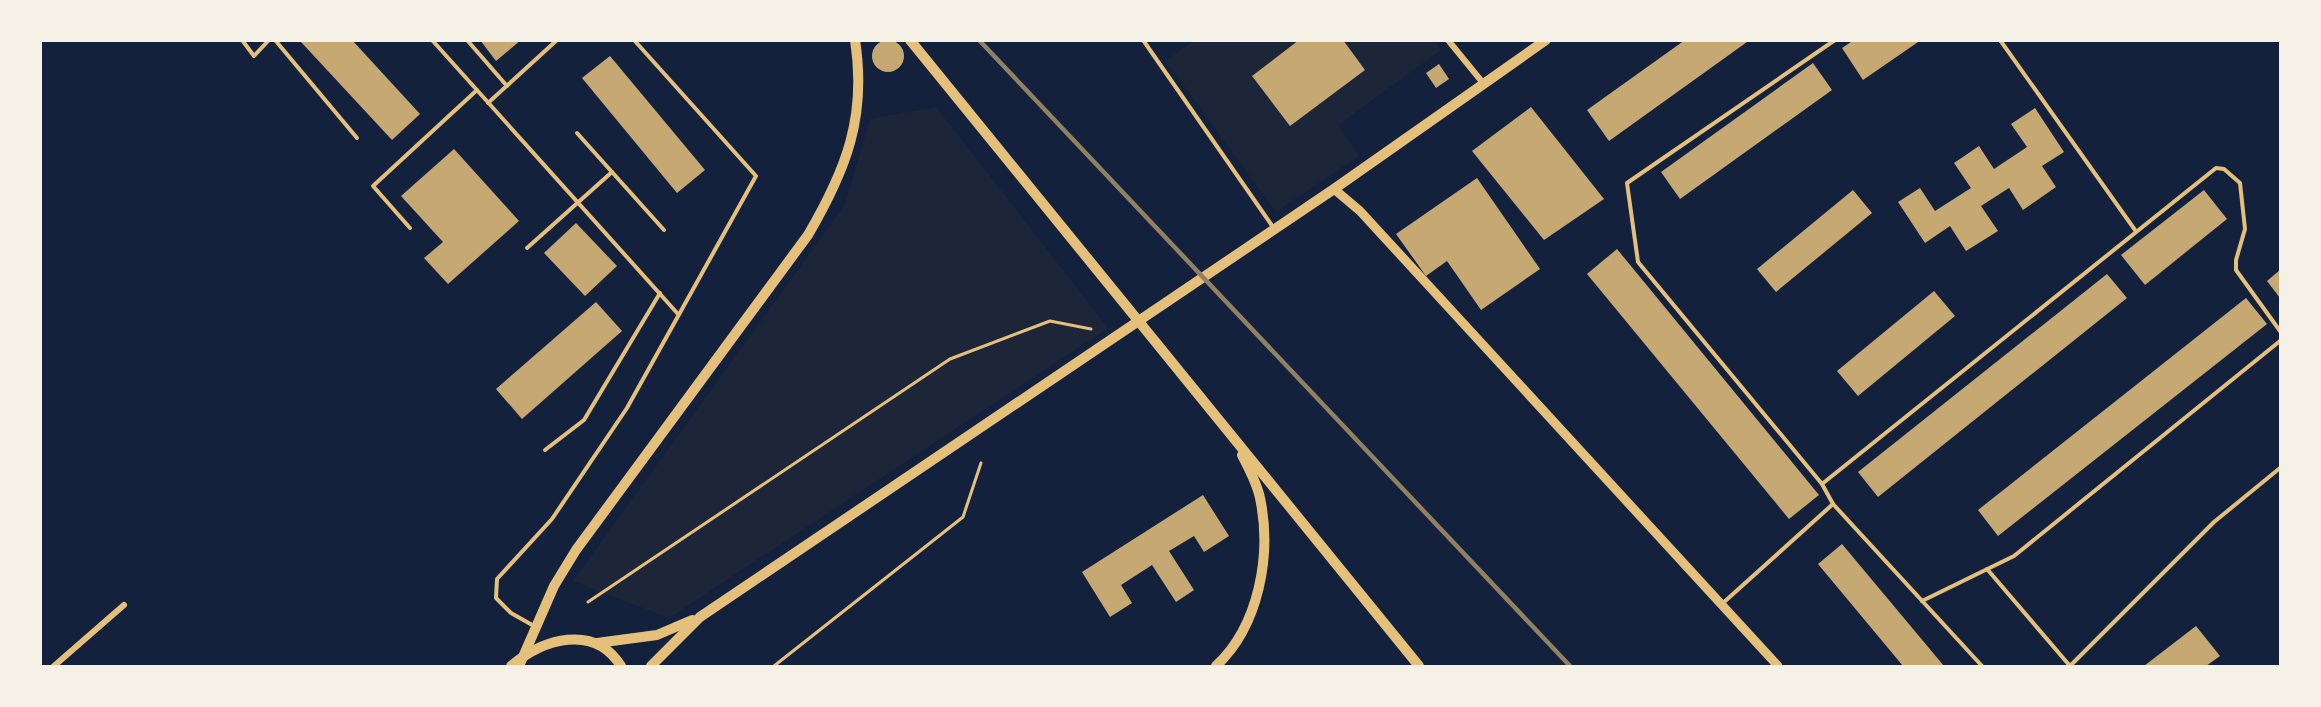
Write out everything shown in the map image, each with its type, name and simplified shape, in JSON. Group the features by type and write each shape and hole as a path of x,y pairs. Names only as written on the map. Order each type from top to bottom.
{"main road":[{"path":"521,662 535,626 576,550 808,234 834,190 849,152 856,111 858,77 855,40"},
{"path":"910,40 1419,666"},
{"path":"651,666 700,617 1273,228 1334,189 1546,40"},
{"path":"1216,666 1235,644 1253,611 1263,554 1264,524 1260,496 1230,434"},
{"path":"593,644 651,636 700,617"},
{"path":"511,666 555,640 572,639 593,644 612,654 621,666"}],"street":[{"path":"1448,40 1484,83"},
{"path":"1334,189 1360,211 1778,666"},
{"path":"54,666 124,605"}],"lane":[{"path":"242,40 254,56 269,40"},
{"path":"275,40 357,138"},
{"path":"432,40 679,315"},
{"path":"467,40 507,86"},
{"path":"488,103 557,40"},
{"path":"535,626 511,613 496,598 497,579 552,519 627,408 756,176 633,40"},
{"path":"1143,40 1273,228"},
{"path":"1835,40 1627,183 1638,261 1821,484 1833,504 1982,666"},
{"path":"2000,40 2135,230"},
{"path":"411,228 373,186 477,90"},
{"path":"577,133 664,230"},
{"path":"1821,484 2135,230 2216,168 2224,169 2240,183 2246,229 2236,260 2236,270 2280,331"},
{"path":"527,248 612,172"},
{"path":"545,450 584,420 660,293"},
{"path":"1922,601 2014,556 2280,341"},
{"path":"1987,569 2070,666 2214,522 2280,468"},
{"path":"1721,605 1833,504"}],"path":[{"path":"588,602 950,359 1050,321 1090,329"},
{"path":"774,666 963,517 981,463"}],"shaded area":[{"path":"1195,40 1433,40 1441,50 1338,125 1359,156 1276,212 1166,61"},
{"path":"936,107 1108,328 669,618 573,581 845,205 870,119"}],"building":[{"path":"303,40 352,40 420,114 392,140 301,42"},
{"path":"480,40 521,40 496,61"},
{"path":"888,40 899,45 904,56 899,67 888,72 877,67 872,56 877,45"},
{"path":"1299,40 1343,40 1365,70 1290,126 1252,76"},
{"path":"1685,40 1747,42 1609,141 1587,110"},
{"path":"1854,40 1921,40 1863,80 1842,48"},
{"path":"610,56 705,170 677,193 582,78"},
{"path":"1813,63 1832,90 1680,199 1661,172"},
{"path":"1439,64 1449,79 1436,88 1426,73"},
{"path":"1531,107 1604,199 1544,240 1472,151"},
{"path":"2035,108 2064,152 2042,166 2056,187 2023,210 2009,188 1981,206 1998,231 1966,251 1950,226 1925,243 1898,202 1920,188 1935,211 1971,188 1954,163 1979,146 1994,169 2027,147 2011,124"},
{"path":"454,149 519,221 448,284 424,258 443,242 401,196"},
{"path":"1477,178 1540,269 1481,310 1447,261 1426,276 1396,234"},
{"path":"1853,190 1872,213 1776,292 1757,269"},
{"path":"2204,190 2227,219 2145,285 2121,255"},
{"path":"576,223 617,266 585,296 544,253"},
{"path":"1617,249 1819,495 1789,519 1587,274"},
{"path":"2280,270 2280,298 2267,281"},
{"path":"2107,274 2127,298 1878,497 1858,472"},
{"path":"1934,291 1955,316 1858,396 1837,371"},
{"path":"2246,298 2267,324 1998,536 1978,510"},
{"path":"596,302 622,331 522,419 496,389"},
{"path":"1203,495 1229,536 1204,552 1194,536 1169,551 1194,590 1176,602 1152,565 1121,585 1132,603 1110,617 1082,572"},
{"path":"1842,544 1944,666 1903,666 1818,564"},
{"path":"2196,626 2220,656 2206,666 2144,666"}],"railway":[{"path":"979,40 1570,666"}]}
